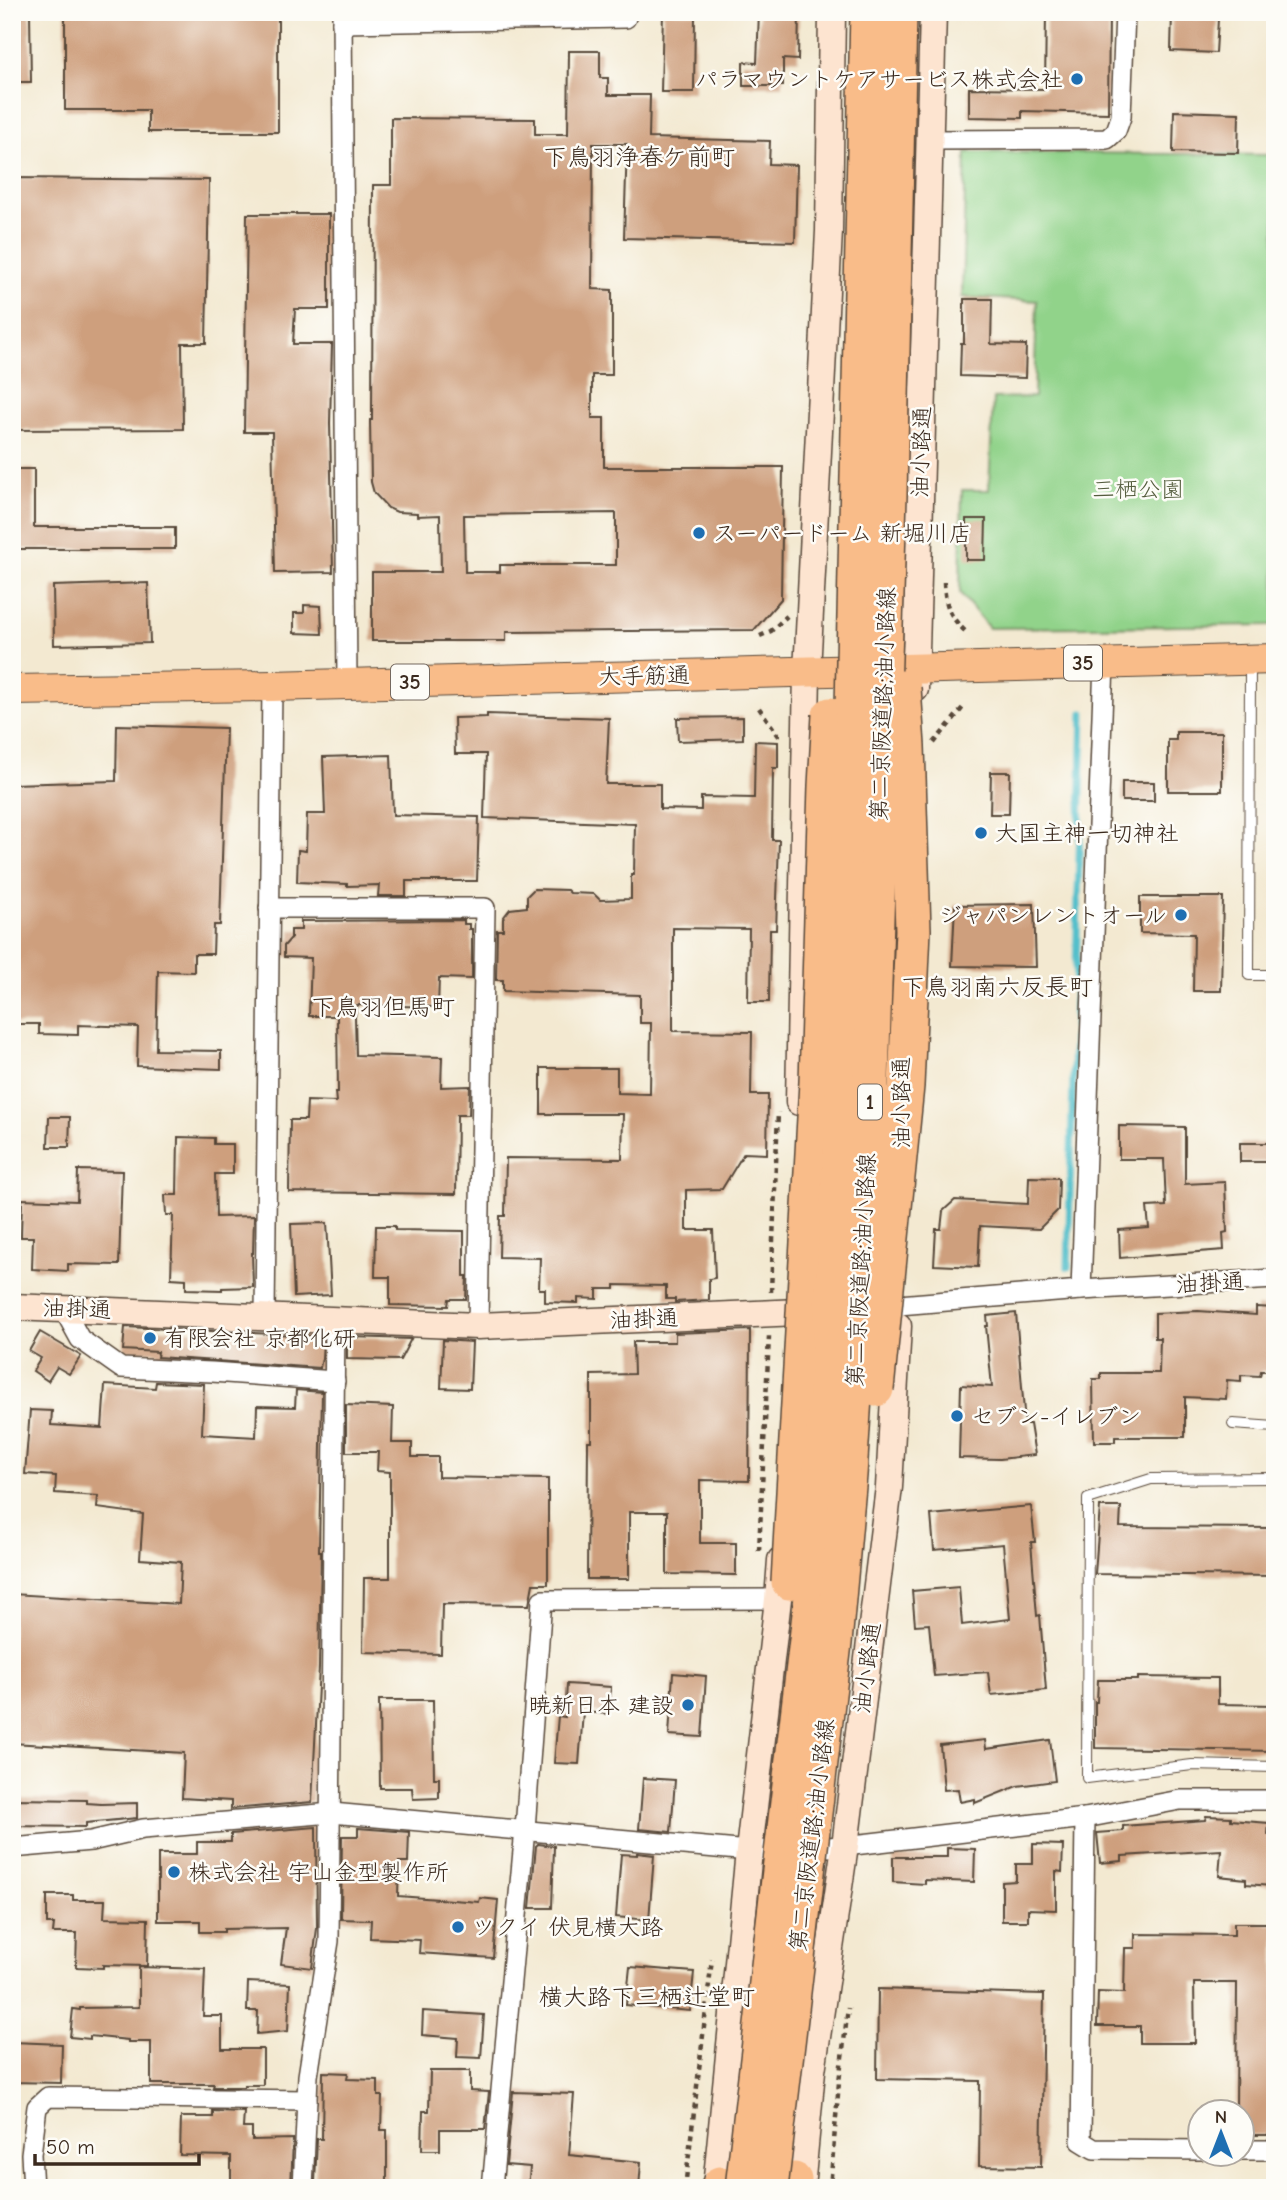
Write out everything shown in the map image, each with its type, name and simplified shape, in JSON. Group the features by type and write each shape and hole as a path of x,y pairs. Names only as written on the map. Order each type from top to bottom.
{"highway":[{"name":"第二京阪道路;油小路線","path":"790,2186 849,1475 868,1178 873,495 868,12"},
{"name":"第二京阪道路;油小路線","path":"724,2187 812,1597 842,1135 845,1024 899,12"}],"main road":[{"name":"大手筋通","path":"12,690 272,686 1263,659"}],"street":[{"path":"347,684 342,18 626,18 626,12"},
{"path":"724,2187 767,1599 783,1313 807,672 829,231 832,12"},
{"name":"油小路通","path":"790,2186 812,2070 845,1846 889,1488 899,1305 901,1040 916,668 933,12"},
{"path":"931,140 1107,139 1116,131 1121,117 1125,12"},
{"path":"1081,1290 1104,662"},
{"path":"265,1316 272,686"},
{"path":"269,908 485,908 478,1326"},
{"name":"油掛通","path":"12,1307 478,1326 783,1313 1081,1290 1275,1279"},
{"path":"63,1308 80,1339 121,1368 212,1371 335,1381"},
{"path":"303,2188 308,2076 329,1941 335,1319"},
{"path":"492,2188 525,1829 542,1600 767,1599"},
{"path":"12,1847 91,1841 143,1829 332,1813 749,1852 845,1846 1085,1818 1180,1800 1275,1800"},
{"path":"1085,1818 1081,2141 1094,2149 1186,2150"},
{"path":"33,2188 22,2154 37,2108 48,2097 307,2100"},
{"path":"1256,2150 1275,2151"}],"lane":[{"path":"1263,659 1249,975 1275,975"},
{"path":"1233,1424 1275,1427"},
{"path":"1275,1478 1151,1479 1088,1499 1087,1778 1192,1765 1275,1767"}],"path":[{"path":"944,582 944,600 949,612 965,632"},
{"path":"760,708 786,746"},
{"path":"767,1599 783,1313 778,1109"},
{"path":"685,2188 712,1959"}],"green space":[{"name":"三栖公園","path":"966,152 1275,155 1275,625 989,628 960,593 962,490 989,490 993,398 1034,397 1037,301 962,297"}],"building":[{"path":"12,12 30,12 31,82 12,82"},
{"path":"65,12 278,12 278,132 148,132 148,110 65,110"},
{"path":"663,12 695,13 694,92 661,92"},
{"path":"759,12 799,12 798,60 783,59 783,86 743,86 743,62 757,63"},
{"path":"1046,12 1109,12 1108,113 1022,111 1022,118 969,117 969,88 1045,89"},
{"path":"1172,12 1196,12 1196,19 1218,19 1216,53 1171,51"},
{"path":"569,51 600,51 600,78 608,78 608,95 650,95 649,138 770,141 769,164 797,165 795,242 624,238 627,144 593,144 592,289 612,290 612,375 592,375 592,418 604,418 604,467 783,467 781,599 754,630 506,632 506,641 372,641 372,572 441,572 440,515 417,516 417,513 397,512 388,508 374,493 371,482 373,185 391,185 391,118 535,119 535,134 568,134","holes":["616,513 616,565 500,565 500,572 465,572 464,515"]},
{"path":"1174,111 1239,113 1238,153 1173,152"},
{"path":"12,178 209,180 206,343 182,343 183,429 12,430"},
{"path":"247,214 329,214 329,309 295,309 293,344 332,344 330,423 333,572 275,573 272,432 244,432"},
{"path":"964,299 992,299 991,344 1026,345 1025,378 960,376 961,343 964,343"},
{"path":"12,469 34,469 34,527 175,527 175,549 12,549"},
{"path":"966,519 986,519 985,560 966,560"},
{"path":"148,583 150,643 54,645 53,586"},
{"path":"304,605 321,606 322,634 294,633 294,613 304,613"},
{"path":"487,714 609,718 606,784 660,784 660,809 701,810 701,797 754,798 755,741 778,742 778,768 773,768 772,840 779,840 776,930 770,930 769,1002 748,1002 749,929 673,928 673,1031 752,1032 751,1095 768,1095 767,1154 744,1153 722,1189 686,1190 686,1230 713,1230 715,1278 709,1279 709,1300 675,1302 675,1299 666,1299 666,1286 615,1285 615,1289 597,1289 597,1299 578,1298 578,1303 545,1302 545,1289 539,1289 540,1258 499,1257 500,1216 505,1216 506,1158 622,1159 623,1114 541,1114 541,1068 617,1068 617,1093 650,1094 651,1023 640,1023 640,995 503,991 503,980 496,980 497,930 503,930 503,918 510,909 527,907 527,896 534,889 594,894 600,900 631,899 635,824 484,818 486,754 455,754 454,718 487,717"},
{"path":"743,717 743,739 678,741 677,718"},
{"path":"117,725 226,728 220,925 214,925 213,954 194,954 194,972 158,971 156,1050 221,1051 221,1069 137,1066 138,1027 78,1025 78,1035 39,1034 39,1024 12,1024 12,784 116,781"},
{"path":"1176,732 1222,732 1222,791 1168,791 1168,740 1176,740"},
{"path":"391,755 393,815 479,817 477,881 406,881 406,896 378,896 379,885 347,886 297,882 298,850 306,851 307,814 325,814 323,757"},
{"path":"991,772 1010,772 1009,814 990,814"},
{"path":"1122,782 1154,782 1154,801 1122,801"},
{"name":"ジャパンレントオール","path":"1140,897 1223,897 1221,991 1193,991 1194,934 1140,933"},
{"path":"1034,904 1036,967 952,966 955,905"},
{"path":"464,920 464,924 469,924 469,929 472,929 472,979 439,978 438,1007 357,1005 355,1017 356,1055 442,1057 441,1087 470,1086 469,1115 457,1115 456,1194 289,1192 290,1120 306,1120 307,1101 336,1102 335,1092 338,1092 337,1016 309,1016 311,958 284,957 284,946 291,938 291,930 301,930 301,921"},
{"path":"49,1117 70,1117 69,1147 48,1147"},
{"path":"1119,1126 1185,1127 1185,1184 1225,1182 1227,1232 1223,1233 1224,1250 1120,1258 1119,1230 1149,1228 1147,1207 1166,1206 1164,1159 1119,1159"},
{"path":"178,1137 214,1138 214,1144 233,1144 233,1174 215,1174 216,1217 254,1216 253,1287 186,1289 186,1279 171,1278 173,1215 166,1215 165,1195 177,1195"},
{"path":"1240,1143 1275,1143 1275,1162 1240,1162"},
{"path":"78,1170 122,1171 119,1265 68,1264 68,1271 32,1269 33,1237 21,1237 22,1199 77,1201"},
{"path":"1029,1177 1059,1178 1058,1210 1039,1229 980,1226 978,1267 934,1265 936,1229 941,1229 943,1211 955,1200 1028,1204"},
{"path":"327,1223 331,1295 294,1297 291,1224"},
{"path":"376,1226 395,1226 395,1230 464,1231 466,1299 449,1299 448,1306 390,1305 390,1277 375,1277"},
{"path":"1256,1307 1275,1308 1275,1371 1261,1371 1260,1376 1241,1375 1241,1381 1227,1380 1226,1399 1185,1397 1185,1437 1115,1437 1115,1442 1094,1442 1093,1379 1101,1379 1101,1373 1159,1373 1160,1338 1155,1338 1155,1313 1198,1311 1256,1315"},
{"path":"1016,1313 1025,1424 1030,1424 1035,1455 1000,1459 959,1458 961,1385 992,1387 987,1316"},
{"path":"125,1327 318,1336 323,1341 322,1358 320,1368 157,1357 158,1352 123,1350"},
{"path":"750,1330 749,1481 700,1480 700,1543 736,1543 736,1575 667,1574 667,1512 629,1512 629,1579 587,1579 591,1375 634,1374 633,1342 675,1342 675,1333"},
{"path":"40,1332 81,1356 69,1374 57,1367 48,1381 33,1371 41,1358 29,1351"},
{"path":"351,1337 411,1339 400,1360 347,1359 347,1341"},
{"path":"443,1340 472,1342 470,1389 441,1388"},
{"path":"156,1382 204,1384 202,1434 256,1437 257,1406 295,1407 296,1390 322,1392 319,1667 312,1802 231,1809 231,1801 182,1798 184,1753 12,1743 12,1594 179,1604 181,1562 140,1559 143,1514 97,1508 98,1496 55,1493 56,1476 25,1474 30,1410 52,1411 51,1425 102,1428 105,1385 155,1388"},
{"path":"346,1405 393,1407 392,1443 412,1443 412,1457 438,1457 438,1477 548,1479 548,1584 533,1584 529,1605 442,1604 441,1654 363,1652 364,1578 390,1578 390,1472 377,1471 378,1452 346,1452"},
{"path":"1031,1506 1037,1616 1040,1615 1046,1690 991,1695 988,1672 934,1676 929,1624 915,1625 912,1591 959,1587 962,1625 1010,1619 1003,1544 934,1550 931,1515"},
{"path":"1100,1507 1121,1507 1120,1527 1275,1528 1275,1576 1095,1574"},
{"name":"暁新日本 建設","path":"673,1673 706,1676 702,1737 669,1735"},
{"path":"1138,1677 1218,1678 1218,1704 1275,1705 1275,1751 1095,1748 1098,1680 1138,1680"},
{"path":"567,1684 611,1687 609,1714 583,1712 579,1764 554,1763 558,1716 565,1717"},
{"path":"379,1700 433,1700 434,1778 439,1778 439,1798 413,1799 412,1788 380,1788"},
{"path":"985,1740 986,1749 1050,1740 1055,1781 1017,1786 975,1803 975,1799 960,1802 958,1789 944,1790 940,1745"},
{"path":"643,1778 675,1780 671,1832 639,1829"},
{"path":"12,1799 87,1800 87,1803 101,1804 137,1803 137,1818 86,1823 86,1827 12,1826"},
{"path":"1206,1816 1269,1823 1268,1835 1275,1836 1272,1886 1246,1884 1246,1879 1219,1876 1221,1850 1122,1856 1122,1861 1100,1863 1097,1833 1123,1831 1123,1826 1205,1820"},
{"path":"316,1827 317,1928 312,1968 281,1964 286,1928 200,1932 200,1921 158,1921 158,1854 197,1854 197,1842 231,1842 231,1834"},
{"path":"358,1828 409,1832 408,1862 399,1862 398,1896 479,1902 480,1898 498,1900 493,1958 419,1953 420,1940 370,1938 371,1920 341,1919 342,1836 358,1836"},
{"path":"538,1844 554,1846 552,1908 530,1908"},
{"path":"1033,1844 1063,1845 1062,1872 1056,1871 1056,1910 1028,1909 1028,1921 1002,1921 1002,1882 1016,1881 1016,1864 1033,1864"},
{"path":"947,1848 975,1849 974,1882 893,1882 893,1857 947,1857"},
{"path":"621,1854 654,1855 649,1920 616,1917"},
{"path":"47,1895 73,1895 73,1900 105,1900 104,1918 148,1919 147,1966 76,1967 77,1933 53,1933 54,1924 47,1924"},
{"path":"1234,1923 1275,1923 1275,2135 1256,2135 1256,2098 1236,2098 1237,1983 1194,1983 1195,2043 1140,2043 1140,2026 1097,2026 1098,1992 1124,1993 1125,1948 1135,1948 1135,1934 1234,1935"},
{"path":"139,1967 205,1969 203,2016 222,2016 222,2049 263,2049 263,2085 213,2087 214,2084 151,2084 151,2042 128,2042 90,2036 90,2039 70,2037 73,2009 139,2007"},
{"path":"630,1967 694,1972 690,2011 626,2005"},
{"path":"248,1982 290,1984 288,2031 257,2034 258,2011 247,2011"},
{"path":"878,1989 1044,1994 1041,2167 979,2166 980,2081 877,2079"},
{"path":"423,2011 484,2015 481,2058 457,2057 458,2038 422,2035"},
{"path":"12,2042 62,2044 61,2083 12,2082"},
{"path":"430,2071 470,2071 470,2091 489,2092 485,2129 440,2129 440,2150 422,2150 423,2111 429,2111"},
{"path":"323,2072 348,2073 347,2079 378,2080 378,2096 382,2096 381,2130 387,2130 387,2188 315,2183 317,2139 322,2139"},
{"path":"513,2092 574,2094 569,2155 641,2162 639,2188 528,2188 530,2167 506,2165"},
{"path":"213,2111 244,2112 243,2128 252,2128 252,2140 293,2139 291,2188 231,2188 231,2156 180,2155 181,2117 213,2117"}],"waterway":[{"path":"1068,1267 1083,713"}],"place":[{"name":"パラマウントケアサービス株式会社","path":"1077,79"},
{"name":"スーパードーム 新堀川店","path":"699,533"},
{"name":"大国主神一切神社","path":"981,833"},
{"name":"ジャパンレントオール","path":"1181,915"},
{"name":"有限会社 京都化研","path":"150,1338"},
{"name":"セブン-イレブン","path":"957,1416"},
{"name":"暁新日本 建設","path":"688,1705"},
{"name":"株式会社 宇山金型製作所","path":"174,1872"},
{"name":"ツクイ 伏見横大路","path":"458,1927"}],"district":[{"name":"下鳥羽浄春ケ前町","path":"639,157"},
{"name":"下鳥羽南六反長町","path":"997,987"},
{"name":"下鳥羽但馬町","path":"383,1007"},
{"name":"横大路下三栖辻堂町","path":"647,1997"}]}
